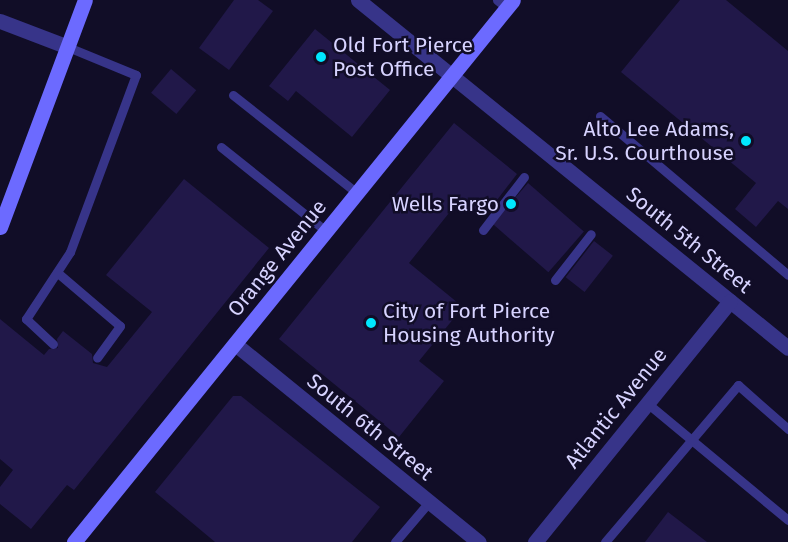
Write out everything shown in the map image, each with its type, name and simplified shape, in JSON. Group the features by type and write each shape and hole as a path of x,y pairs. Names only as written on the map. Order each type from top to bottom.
{"main road":[{"path":"0,227 85,0"},
{"name":"Orange Avenue","path":"74,542 452,75 505,3"}],"street":[{"name":"South 5th Street","path":"358,0 788,348"},
{"path":"0,21 68,47"},
{"name":"Atlantic Avenue","path":"535,542 730,301"},
{"name":"South 6th Street","path":"235,344 429,501 471,540"}],"lane":[{"path":"53,344 26,319 59,274 136,75 68,47"},
{"path":"233,95 357,193"},
{"path":"600,116 788,275"},
{"path":"221,147 326,231"},
{"path":"483,230 524,177"},
{"path":"555,280 591,234"},
{"path":"59,274 120,326 97,358"},
{"path":"605,542 738,385 788,429"},
{"path":"647,403 689,441 788,520"},
{"path":"395,542 429,501"}],"building":[{"path":"234,0 258,0 273,11 229,70 199,48"},
{"name":"Alto Lee Adams, Sr. U.S. Courthouse","path":"680,0 726,0 788,51 788,209 778,201 756,227 735,209 756,183 621,72"},
{"name":"Old Fort Pierce Post Office","path":"315,29 390,90 352,137 296,91 288,101 269,86"},
{"path":"171,69 196,90 176,114 151,93"},
{"name":"City of Fort Pierce Housing Authority","path":"454,123 517,174 484,217 461,198 409,263 463,307 419,361 444,381 399,437 279,339"},
{"path":"184,179 269,248 74,490 67,485 31,529 0,504 0,487 13,470 0,459 0,319 44,355 49,349 58,348 57,339 63,331 92,354 93,363 107,367 152,312 106,275"},
{"path":"528,183 584,232 548,272 493,224"},
{"path":"594,241 613,256 585,292 566,277"},
{"path":"233,396 241,396 380,507 352,542 215,542 155,492"},
{"path":"668,512 707,542 645,542"}],"place":[{"name":"Old Fort Pierce Post Office","path":"321,57"},
{"name":"Alto Lee Adams, Sr. U.S. Courthouse","path":"746,141"},
{"name":"Wells Fargo","path":"511,204"},
{"name":"City of Fort Pierce Housing Authority","path":"371,323"}]}
